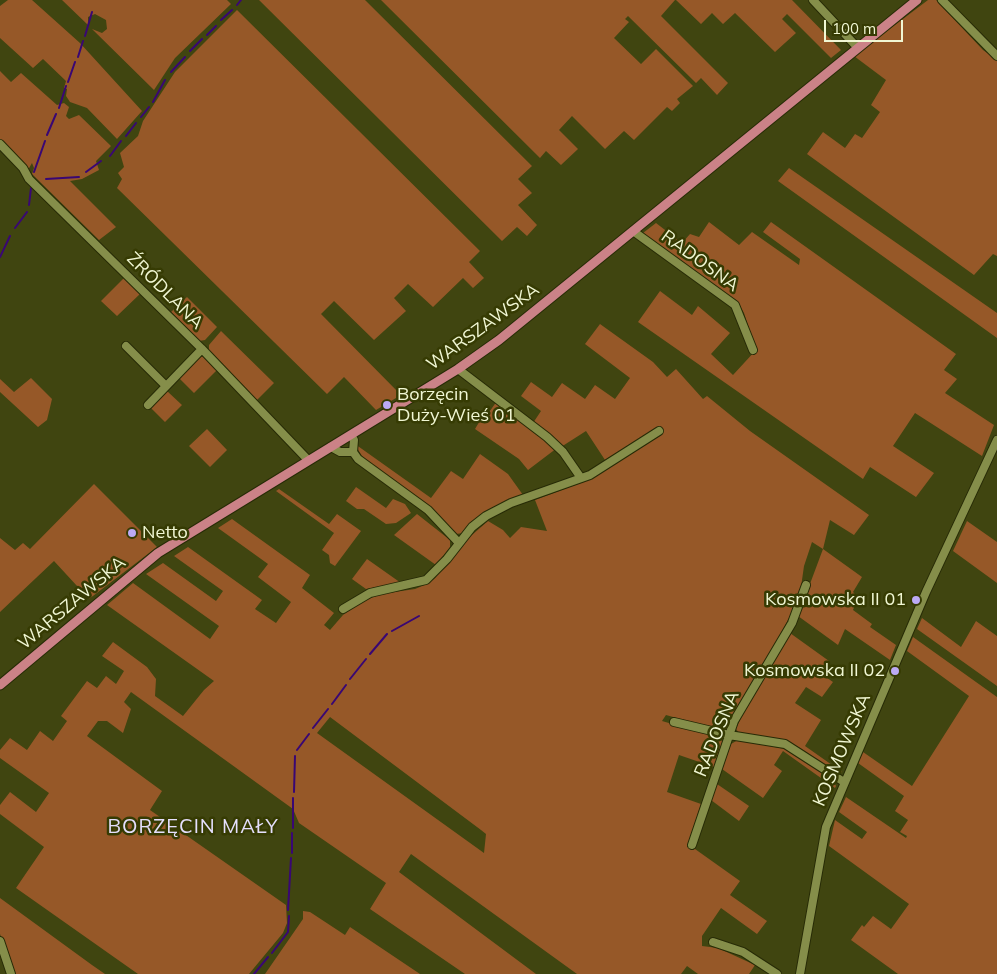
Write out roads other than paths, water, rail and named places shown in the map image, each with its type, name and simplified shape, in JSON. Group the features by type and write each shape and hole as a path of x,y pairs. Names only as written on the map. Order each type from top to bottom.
{"main road":[{"name":"WARSZAWSKA","path":"0,685 158,553 458,369 499,340 917,0"}],"street":[{"path":"813,0 857,47"},
{"path":"942,0 997,56"},
{"name":"ŹRÓDLANA","path":"0,144 23,168 29,179 202,349 308,460"},
{"name":"RADOSNA","path":"633,231 736,304 753,350"},
{"path":"126,346 166,386"},
{"path":"148,406 202,349"},
{"path":"458,369 547,437 563,452 581,478"},
{"path":"343,608 370,593 426,580 442,564 472,527 499,508 581,478 659,431"},
{"path":"351,435 354,440 353,452 358,459 428,510 459,542"},
{"name":"KOSMOWSKA","path":"800,974 826,827 924,597 997,440"},
{"path":"331,447 340,452 353,452"},
{"name":"RADOSNA","path":"692,844 730,735 745,700 792,623 806,586"},
{"path":"674,722 730,735 785,744 844,782"},
{"path":"0,941 11,974"},
{"path":"713,942 743,952 777,974"}],"waterway":[{"path":"237,5 241,0"},
{"path":"221,20 232,10"},
{"path":"85,36 92,12"},
{"path":"207,35 216,26"},
{"path":"190,51 202,39"},
{"path":"78,57 83,41"},
{"path":"171,72 185,57"},
{"path":"68,82 75,62"},
{"path":"153,102 165,80"},
{"path":"59,108 66,86"},
{"path":"141,117 149,107"},
{"path":"47,135 56,114"},
{"path":"126,136 136,123"},
{"path":"34,172 45,141"},
{"path":"110,156 121,141"},
{"path":"86,172 101,161"},
{"path":"46,179 79,177"},
{"path":"29,205 31,188"},
{"path":"15,228 27,212"},
{"path":"0,257 10,236"},
{"path":"392,631 419,616"},
{"path":"370,654 387,634"},
{"path":"350,679 366,659"},
{"path":"332,704 346,685"},
{"path":"313,728 328,709"},
{"path":"297,750 309,734"},
{"path":"294,792 295,756"},
{"path":"293,798 293,828"},
{"path":"292,833 292,853"},
{"path":"288,910 291,858"},
{"path":"272,953 288,932 289,916"},
{"path":"254,974 268,957"}],"place":[{"name":"Borzęcin Duży-Wieś 01","path":"387,405"},
{"name":"Netto","path":"132,533"},
{"name":"Kosmowska II 01","path":"916,600"},
{"name":"Kosmowska II 02","path":"895,671"}],"district":[{"name":"BORZĘCIN MAŁY","path":"193,827"}]}
